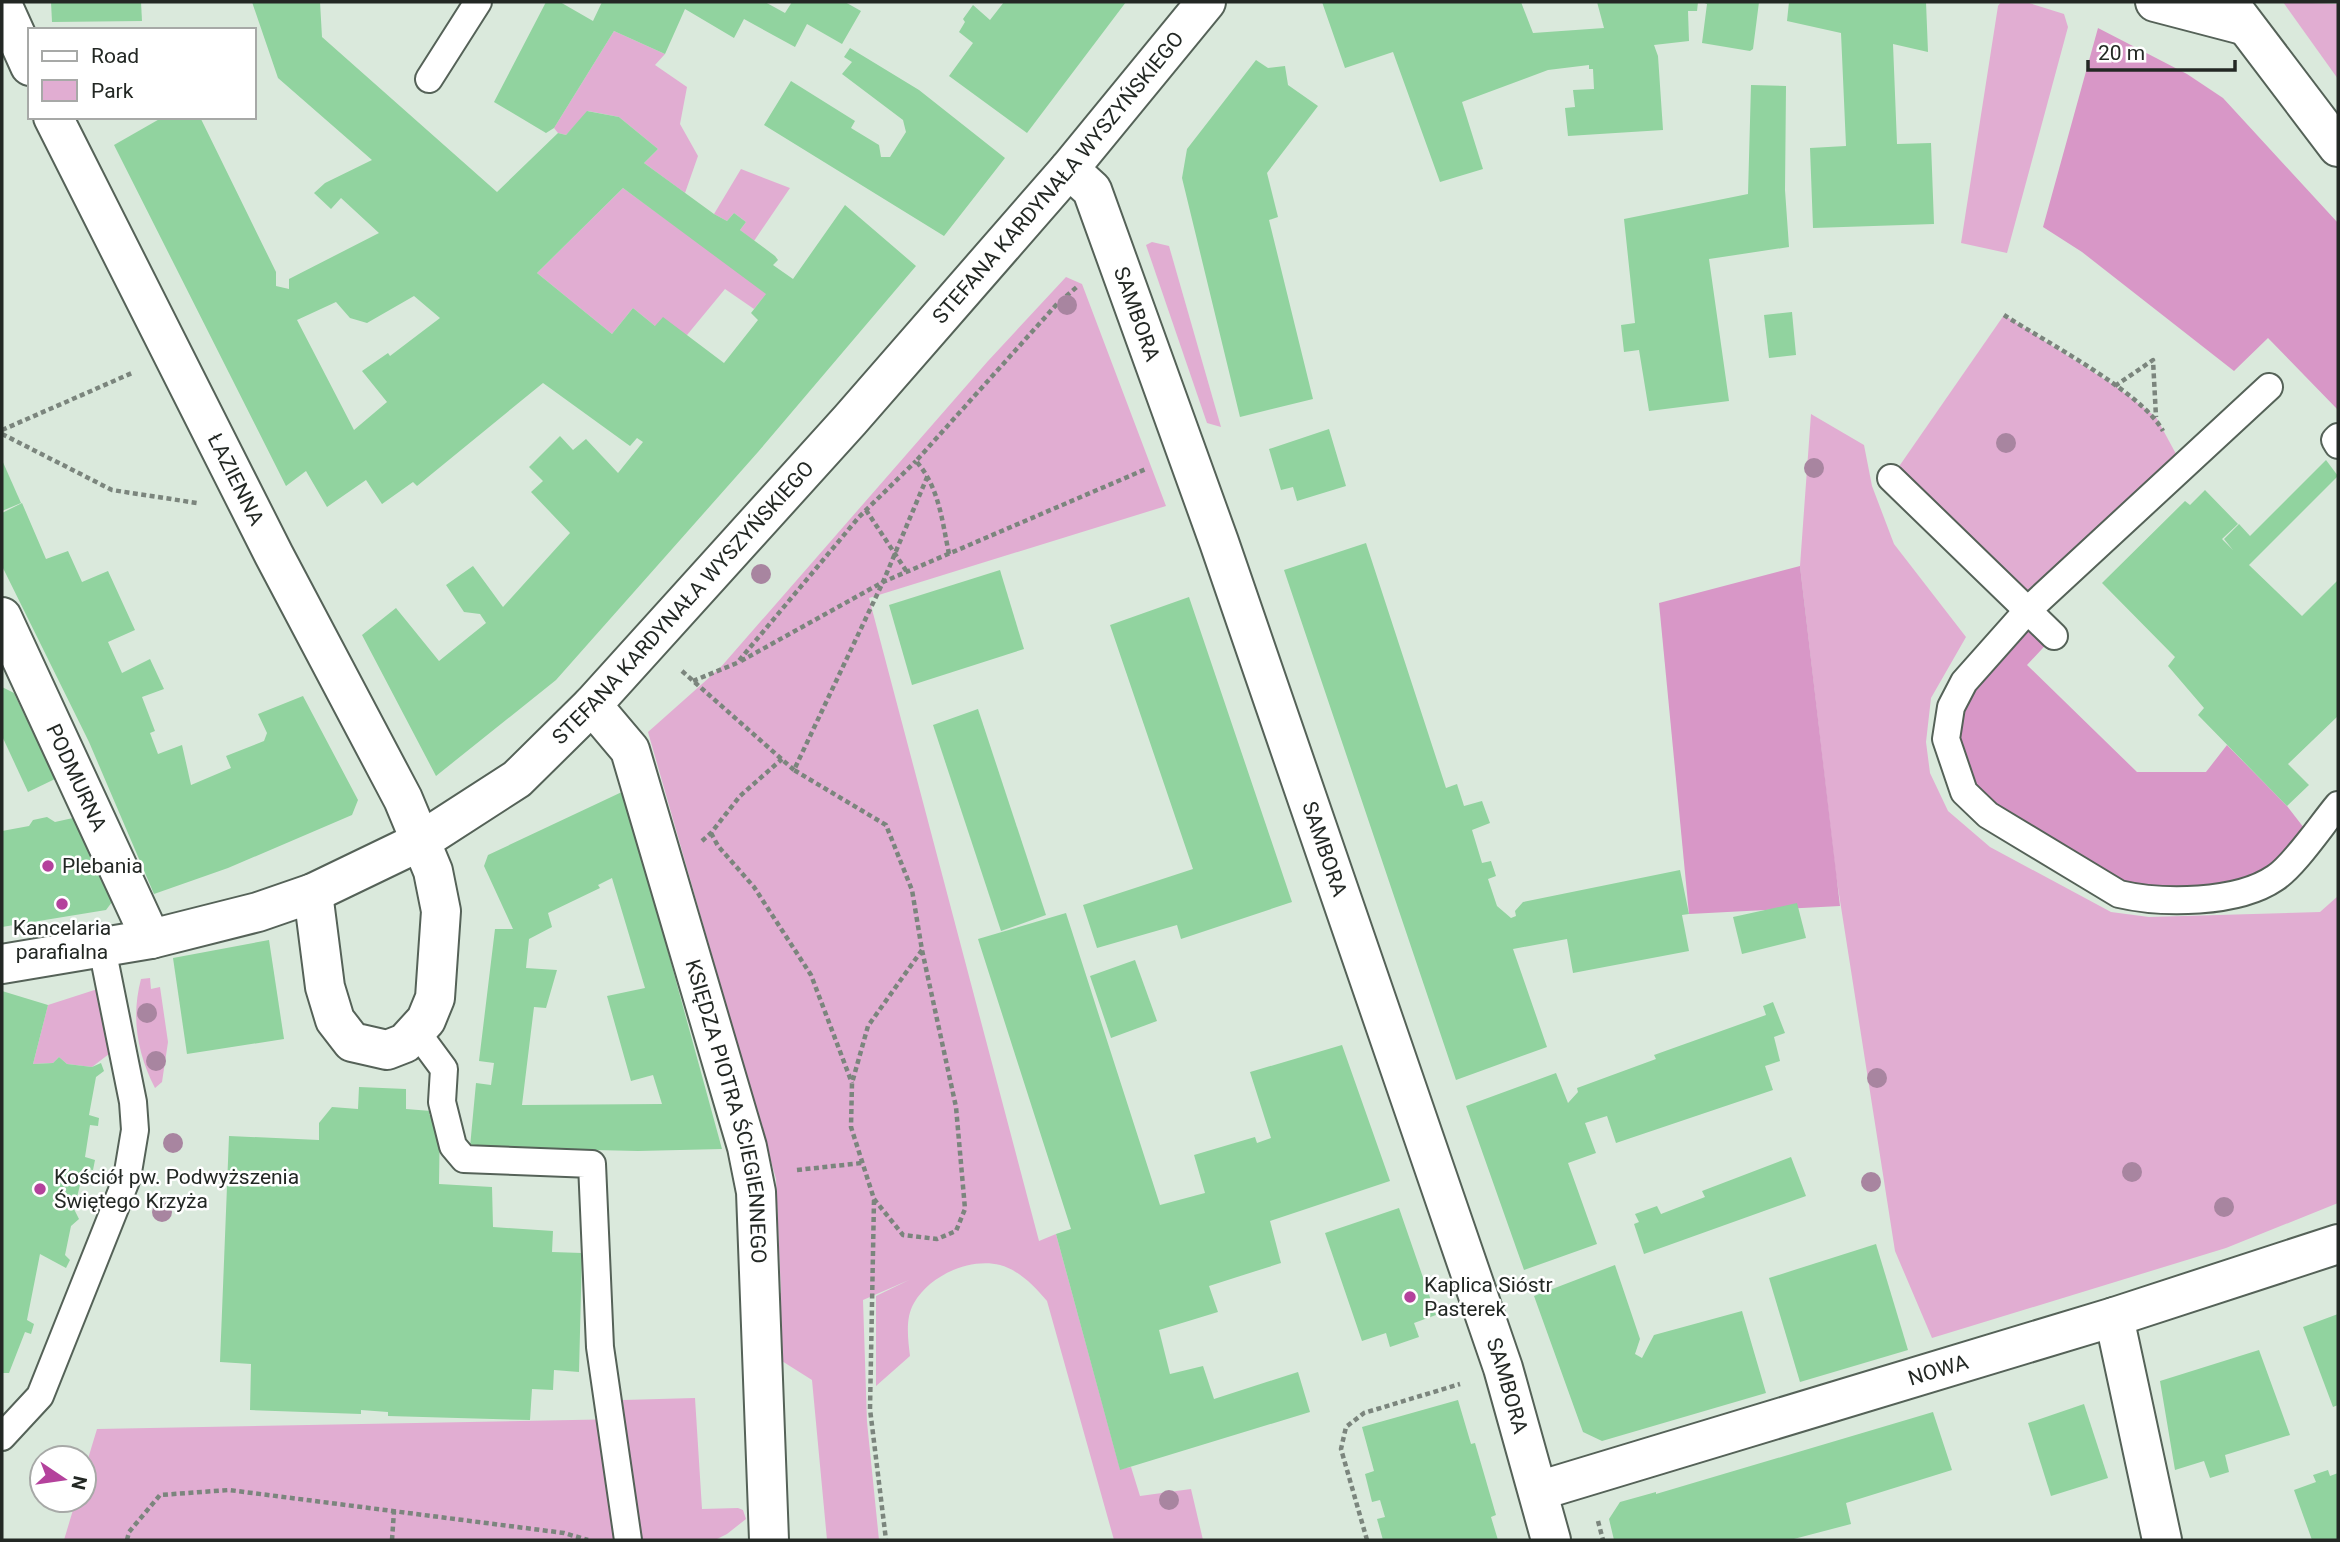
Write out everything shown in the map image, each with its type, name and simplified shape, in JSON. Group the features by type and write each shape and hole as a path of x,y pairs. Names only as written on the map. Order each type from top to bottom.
{"street":[{"name":"STEFANA KARDYNAŁA WYSZYŃSKIEGO","path":"2,964 151,939 257,912 313,893 421,841 517,779 592,705 850,420 1069,169 1206,2"},
{"path":"2155,2 2236,13 2338,147"},
{"path":"2,4 28,62"},
{"name":"ŁAZIENNA","path":"54,119 262,531 403,799 433,871 441,911 435,998 426,1020 416,1031"},
{"name":"SAMBORA","path":"1069,169 1092,190 1187,452 1503,1368 1551,1540"},
{"name":"PODMURNA","path":"3,625 151,939"},
{"name":"KSIĘDZA PIOTRA ŚCIEGIENNEGO","path":"592,705 629,750 747,1147 756,1192 769,1540"},
{"path":"313,893 325,987 335,1020 344,1033 352,1042 387,1050 405,1043 416,1031"},
{"name":"NOWA","path":"1538,1491 2115,1317 2338,1244"},
{"path":"2115,1317 2162,1540"}],"lane":[{"path":"429,79 478,2"},
{"path":"2269,387 2028,610 1964,682 1951,707 1945,738 1964,792 1988,815 2119,894 2168,901 2250,892 2277,877 2338,805"},
{"path":"2338,437 2335,440 2338,445"},
{"path":"1891,478 2054,636"},
{"path":"2,1437 40,1396 127,1178 135,1130 133,1102 102,948"},
{"path":"416,1031 444,1069 442,1102 453,1146 464,1159 592,1164 600,1347 628,1540"}],"path":[{"path":"737,663 866,510 916,461 1057,304 1116,254"},
{"path":"2004,315 2115,386 2155,416 2182,465"},
{"path":"2115,386 2153,360 2155,416"},
{"path":"2,432 132,373 140,373"},
{"path":"2,432 112,490 201,504"},
{"path":"694,681 737,663 883,582 1187,452"},
{"path":"916,461 928,474 936,493 948,554"},
{"path":"794,770 883,582 928,474"},
{"path":"866,510 907,572"},
{"path":"649,641 794,770 886,825 912,890 922,950 956,1107 965,1209 956,1231 937,1239 915,1237 903,1235 874,1199"},
{"path":"782,759 740,796 711,834 718,846 754,887 811,975 852,1083"},
{"path":"886,1540 870,1409 874,1199 851,1127 852,1083 868,1026 922,950"},
{"path":"797,1170 862,1163"},
{"path":"1367,1540 1341,1449 1346,1427 1364,1413 1462,1384"},
{"path":"127,1540 129,1532 160,1495 229,1490 564,1532 588,1540"},
{"path":"392,1540 394,1511"},
{"path":"1598,1520 1603,1540"}],"green space":[{"path":"2001,2 2026,2 2064,14 2068,27 2007,253 1961,243 1998,6"},
{"path":"2283,2 2338,4 2338,79"},
{"path":"614,31 665,54 655,65 687,87 680,124 698,156 685,193 644,163 658,149 619,117 588,111 566,135 558,133 554,128"},
{"path":"741,169 790,188 754,241 740,230 746,222 734,213 727,221 714,214"},
{"path":"623,188 767,293 754,309 725,289 687,335 655,326 633,308 612,334 537,273"},
{"path":"1152,242 1169,246 1221,427 1207,423 1146,245"},
{"path":"1066,277 1082,284 1166,506 869,598 1039,1241 1056,1234 1120,1469 1131,1467 1140,1496 1191,1489 1203,1540 1114,1540 1047,1301 1020,1275 1007,1267 988,1263 964,1266 951,1271 921,1293 909,1315 910,1356 876,1386 876,1296 909,1280 863,1300 867,1422 879,1540 827,1540 812,1380 774,1356 773,1294 781,1293 776,1179 648,732 720,668 988,361"},
{"path":"2004,315 2115,386 2156,417 2182,465 2028,610 1891,478"},
{"path":"1811,414 1864,445 1872,486 1894,544 1966,637 1931,698 1926,742 1930,773 1948,811 1990,847 2111,912 2149,917 2320,912 2338,896 2338,1203 2226,1248 1932,1338 1895,1251 1836,875 1800,566"},
{"path":"150,978 151,989 160,987 168,1042 162,1082 155,1088 140,1048 136,1021 141,979"},
{"path":"110,985 122,1044 92,1067 67,1064 59,1057 53,1063 33,1064 48,1005"},
{"path":"695,1398 702,1509 738,1508 743,1510 746,1519 715,1540 64,1540 72,1514 98,1514 98,1444 92,1444 97,1429 624,1419 623,1400"}],"shaded area":[{"path":"2098,28 2187,74 2223,98 2338,223 2338,410 2268,338 2234,371 2082,252 2043,227"},
{"path":"1800,566 1840,906 1689,914 1659,603"},
{"path":"2028,610 2054,636 2027,665 2137,772 2206,772 2227,745 2287,806 2311,837 2278,877 2142,900 1964,792 1951,707"}],"building":[{"path":"51,2 141,2 142,21 52,22"},
{"path":"252,2 320,2 322,37 497,192 558,133 566,135 587,111 619,117 658,149 644,163 714,214 727,221 734,213 746,222 740,230 775,256 778,260 773,265 793,279 845,205 916,266 758,452 556,680 436,776 362,635 396,608 439,661 486,623 480,614 464,612 446,585 473,566 503,607 570,533 531,492 543,481 529,467 560,436 573,450 586,439 618,473 643,442 637,438 630,446 543,383 417,486 413,482 382,504 366,480 327,507 306,471 286,486 114,145 160,119 201,119 276,272 276,286 289,289 289,279 379,233 341,198 331,209 314,193 325,183 372,160 278,78","holes":["623,188 766,294 751,313 758,320 724,363 663,317 655,326 633,308 612,334 537,273","414,296 440,318 390,356 388,353 362,371 387,402 354,430 297,320 336,302 350,318 367,323"]},
{"path":"546,2 560,2 593,21 602,2 765,2 785,13 792,2 845,2 861,11 842,44 807,24 795,47 744,19 734,38 685,9 665,54 614,31 554,128 546,133 494,102"},
{"path":"1004,2 1126,2 1027,133 949,76 973,43 959,32 965,22 963,19 973,5 990,20"},
{"path":"1322,2 1521,2 1533,33 1604,28 1597,2 1698,2 1697,11 1688,11 1689,41 1654,45 1658,56 1663,130 1568,136 1565,108 1575,107 1573,90 1594,89 1593,69 1589,69 1589,65 1548,70 1462,102 1483,169 1440,182 1393,52 1345,68"},
{"path":"1702,2 1759,2 1753,49 1750,51 1702,43 1707,4"},
{"path":"1789,2 1926,2 1928,52 1893,44 1897,144 1931,143 1934,224 1813,228 1810,148 1846,146 1841,33 1787,21"},
{"path":"850,48 919,90 1005,158 944,236 764,125 791,81 855,121 851,128 879,145 881,157 890,157 906,132 903,120 842,74 852,62 844,57"},
{"path":"1256,60 1268,68 1285,66 1288,85 1318,106 1267,173 1278,217 1269,220 1313,399 1240,417 1182,178 1187,149"},
{"path":"1751,85 1786,86 1785,190 1789,247 1709,259 1729,401 1649,411 1639,350 1624,352 1621,325 1635,323 1624,219 1748,194"},
{"path":"1792,312 1796,355 1769,358 1764,315"},
{"path":"1329,429 1346,486 1297,501 1293,487 1281,490 1269,449"},
{"path":"2,460 21,503 2,511"},
{"path":"2326,460 2338,476 2249,565 2302,616 2338,580 2338,716 2288,764 2309,785 2287,806 2198,715 2204,708 2168,666 2175,657 2102,583 2185,501 2190,505 2205,490 2238,524 2222,539 2233,550 2224,539 2239,524 2250,536"},
{"path":"22,503 46,559 68,551 82,582 108,571 135,630 108,642 122,673 150,659 164,689 142,697 155,731 150,733 158,754 182,745 191,785 231,768 226,756 264,741 267,733 258,714 303,696 358,800 352,815 228,868 154,894 89,742 2,566 2,513"},
{"path":"1366,543 1446,788 1457,784 1464,806 1482,801 1490,823 1472,830 1482,863 1491,861 1496,876 1488,879 1497,906 1511,918 1516,916 1515,911 1523,902 1680,870 1689,914 1682,915 1689,951 1573,973 1567,939 1513,949 1547,1047 1456,1080 1284,570"},
{"path":"1000,570 1024,649 912,685 889,605"},
{"path":"1189,597 1292,902 1181,939 1177,925 1097,948 1083,905 1193,869 1110,625"},
{"path":"2,687 14,693 55,779 28,792 2,736"},
{"path":"978,709 1046,915 1001,931 933,725"},
{"path":"624,791 722,1149 638,1151 470,1147 476,1083 491,1085 494,1063 479,1061 495,929 513,929 484,866 488,855","holes":["612,878 645,988 607,996 631,1081 653,1075 662,1104 522,1105 534,1007 546,1008 557,970 526,968 529,939 552,927 548,913 600,888 598,885"]},
{"name":"Plebania","path":"47,817 55,822 73,818 112,902 106,910 2,927 2,831 29,826 33,820"},
{"path":"1797,903 1806,938 1742,954 1733,917"},
{"path":"1066,913 1160,1205 1205,1193 1194,1155 1255,1137 1257,1143 1271,1138 1250,1072 1342,1045 1390,1181 1270,1221 1281,1263 1209,1286 1218,1312 1159,1330 1170,1374 1203,1366 1214,1399 1298,1372 1310,1412 1120,1470 1056,1234 1071,1229 978,939"},
{"path":"269,940 284,1039 187,1054 173,958"},
{"path":"1135,960 1157,1021 1111,1038 1090,976"},
{"name":"Kościół pw. Podwyższenia Świętego Krzyża","path":"2,991 48,1005 33,1064 53,1063 59,1057 67,1064 92,1067 101,1063 104,1071 96,1077 89,1115 99,1118 98,1126 90,1125 85,1157 95,1160 93,1170 84,1169 74,1209 79,1219 71,1226 65,1255 70,1260 66,1268 40,1254 27,1320 34,1324 31,1334 25,1332 9,1373 2,1373"},
{"path":"1773,1002 1785,1033 1774,1037 1780,1061 1765,1066 1773,1090 1616,1143 1607,1116 1585,1123 1596,1153 1568,1163 1597,1244 1524,1270 1466,1106 1556,1073 1568,1103 1578,1092 1577,1088 1656,1059 1654,1055 1766,1015 1763,1006"},
{"path":"359,1087 406,1089 406,1109 431,1111 429,1115 440,1116 439,1184 492,1187 493,1227 553,1231 552,1252 582,1253 579,1372 554,1370 553,1390 532,1389 530,1420 388,1416 388,1412 361,1410 361,1414 250,1410 251,1364 220,1362 229,1136 319,1140 319,1123 332,1107 358,1109"},
{"path":"1791,1157 1806,1196 1644,1254 1634,1224 1639,1222 1635,1214 1657,1206 1661,1214 1705,1197 1702,1191"},
{"path":"1399,1208 1436,1315 1414,1323 1419,1337 1390,1347 1386,1333 1362,1341 1325,1233"},
{"path":"1876,1244 1908,1350 1800,1382 1769,1278"},
{"path":"1615,1265 1640,1339 1635,1354 1642,1358 1654,1335 1742,1311 1766,1393 1602,1441 1583,1432 1534,1296"},
{"path":"2338,1314 2338,1405 2333,1407 2303,1327"},
{"path":"2259,1350 2290,1435 2225,1455 2229,1472 2210,1478 2204,1461 2175,1470 2160,1381"},
{"path":"1458,1400 1471,1444 1475,1443 1496,1515 1491,1517 1498,1540 1383,1540 1377,1519 1385,1517 1380,1500 1372,1502 1365,1474 1374,1471 1362,1427"},
{"path":"2084,1404 2108,1478 2051,1496 2028,1423"},
{"path":"1933,1412 1952,1470 1846,1503 1851,1524 1790,1540 1614,1540 1609,1519 1620,1502 1656,1494"},
{"path":"2328,1470 2330,1476 2338,1473 2338,1540 2312,1540 2294,1490 2316,1482 2313,1475"}],"place":[{"name":"Plebania","path":"48,866"},
{"name":"Kancelaria parafialna","path":"62,904"},
{"name":"Kościół pw. Podwyższenia Świętego Krzyża","path":"40,1189"},
{"name":"Kaplica Sióstr Pasterek","path":"1410,1297"}]}
